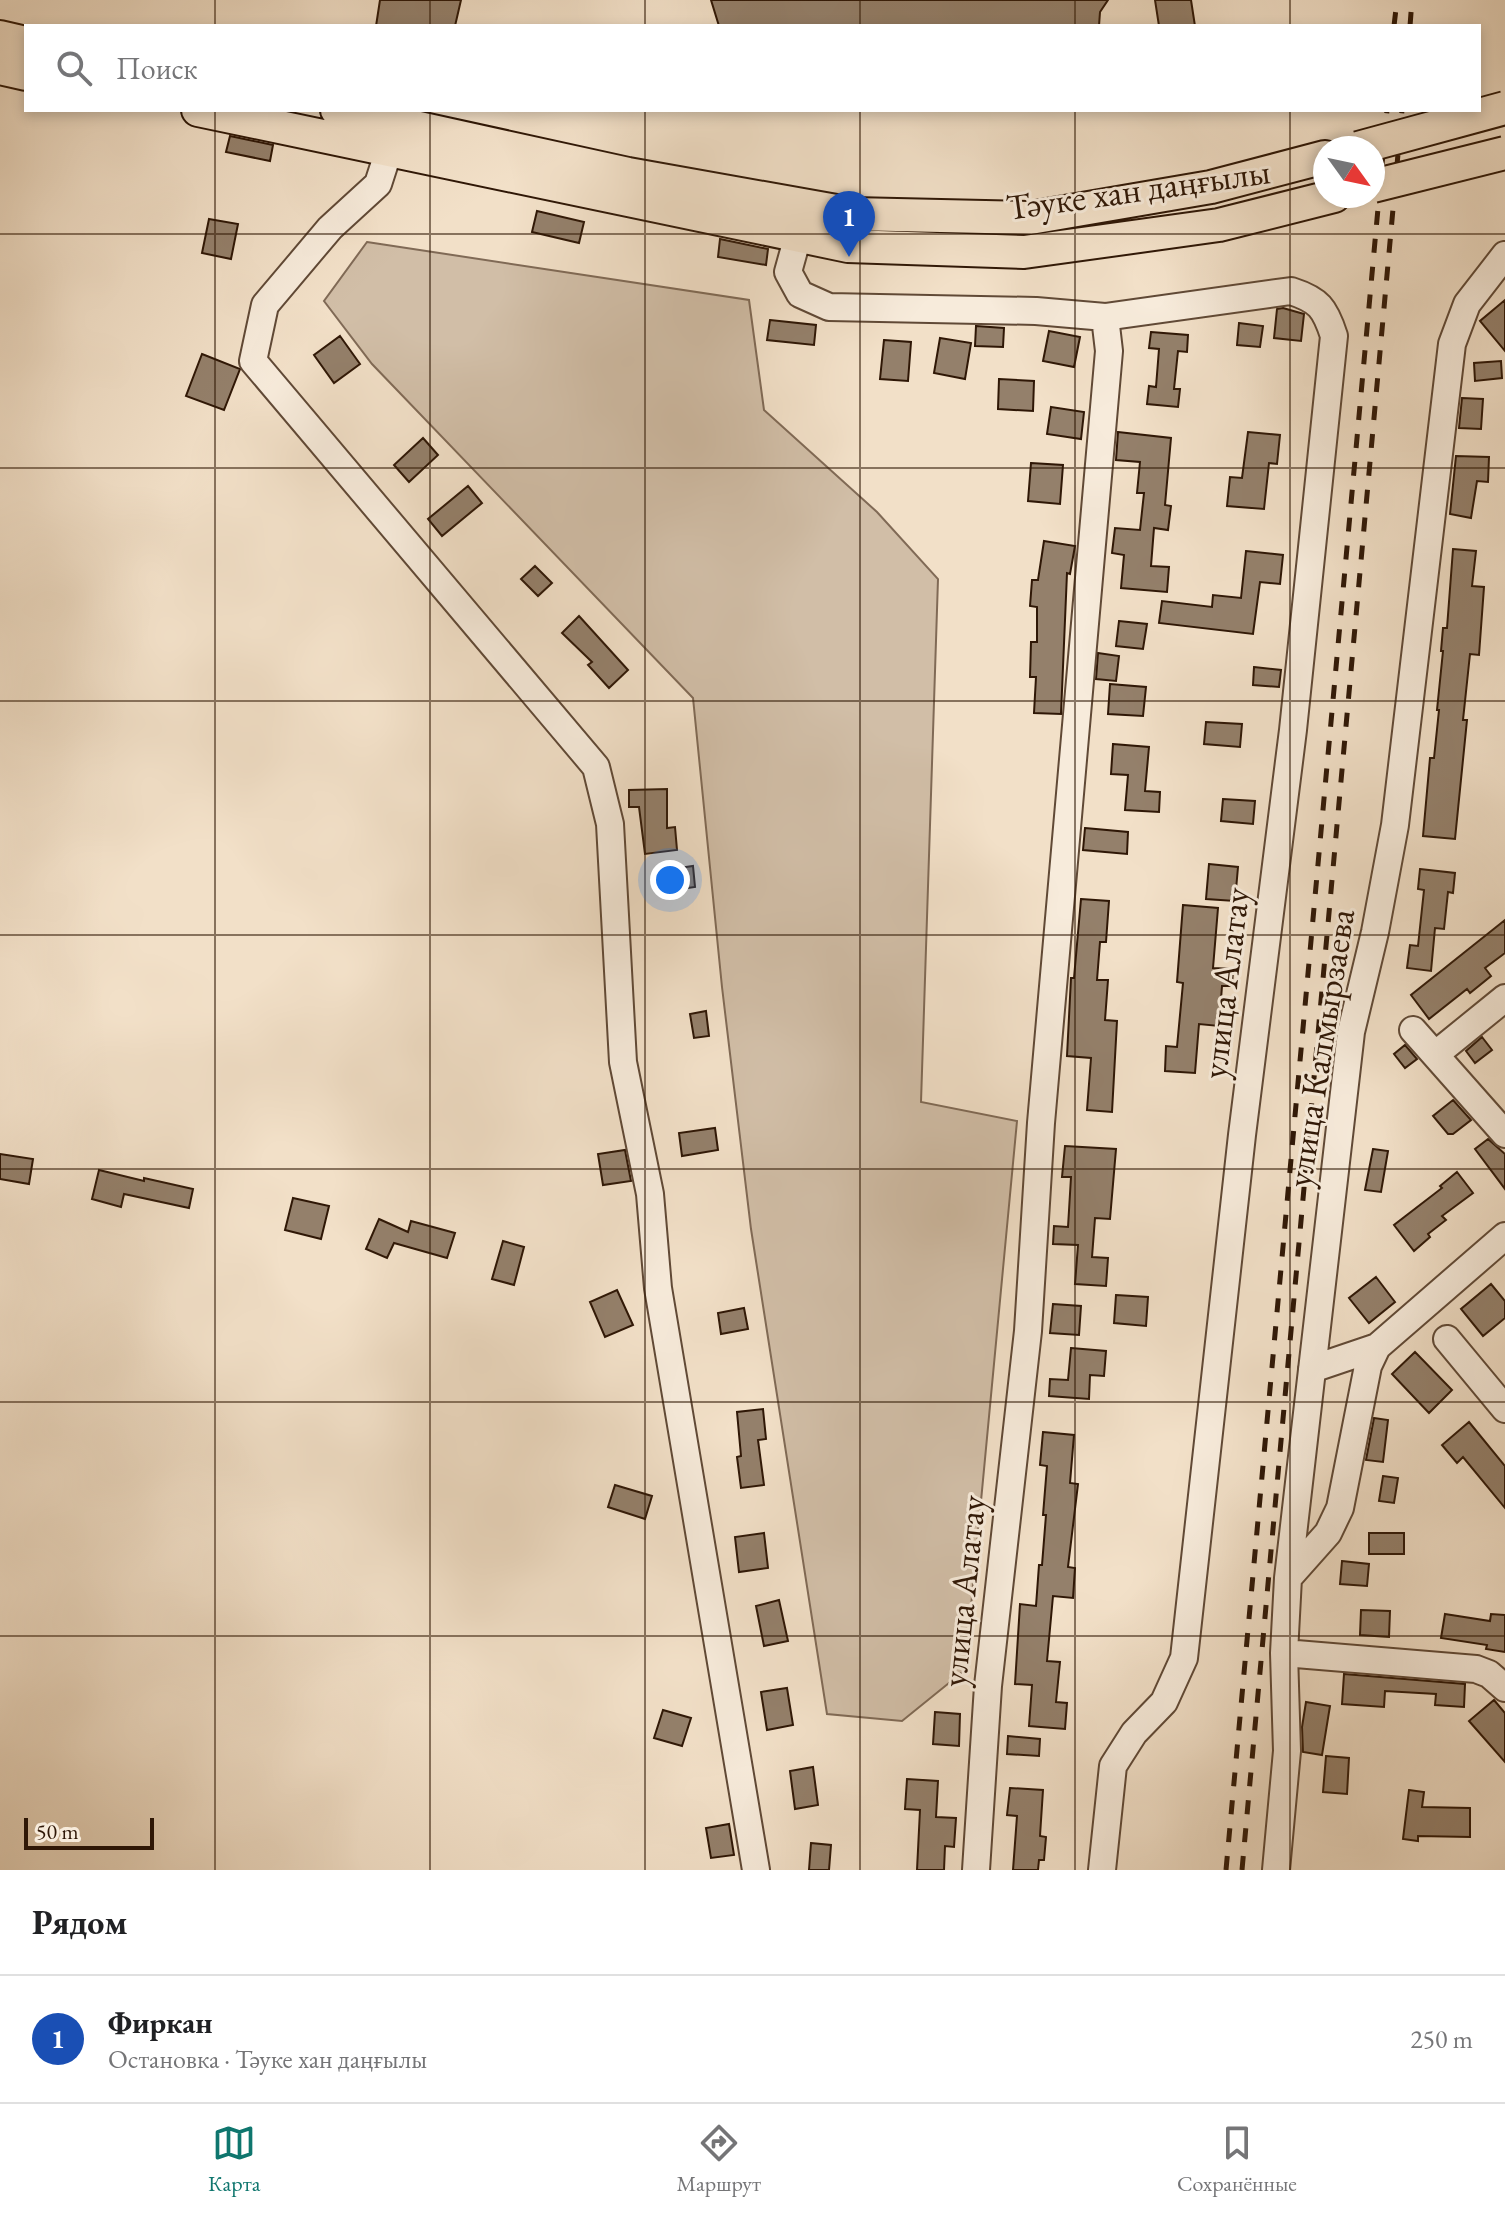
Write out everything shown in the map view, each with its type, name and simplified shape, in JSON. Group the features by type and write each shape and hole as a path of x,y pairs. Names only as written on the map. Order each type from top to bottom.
{"main road":[{"path":"0,37 24,43"},
{"path":"0,68 24,74"},
{"path":"1385,141 1505,108"},
{"name":"Тәуке хан даңғылы","path":"222,112 345,122 853,214 1030,218 1211,187 1313,160"},
{"name":"Тәуке хан даңғылы","path":"345,122 389,150 848,246 1024,252 1219,225 1313,201"},
{"path":"1385,183 1505,153"}],"street":[{"path":"389,150 378,184 330,228 265,305 253,361 596,767 610,824 623,1062 650,1194 658,1288 756,1870"},
{"name":"улица Алатау","path":"798,236 788,272 800,294 829,307 1036,311 1105,317 1291,291 1313,298 1328,316 1334,336 1293,730 1242,1135 1184,1658 1164,1702 1134,1733 1113,1766 1102,1870"},
{"name":"улица Калмырзаева","path":"1276,1870 1287,1751 1284,1653 1288,1578 1351,1032 1375,932 1395,825 1452,344 1467,304 1505,255"},
{"name":"улица Алатау","path":"976,1870 988,1686 1028,1331 1041,1123 1109,351 1105,317"},
{"path":"1436,1054 1505,998"},
{"path":"1413,1030 1505,1134"},
{"path":"1312,1369 1377,1347 1505,1236"},
{"path":"1447,1339 1505,1409"},
{"path":"1288,1578 1328,1533 1340,1508 1368,1366 1377,1347"},
{"path":"1284,1653 1476,1669 1489,1674 1505,1688"}],"shaded area":[{"path":"367,242 749,300 764,410 877,512 938,579 921,1102 1017,1121 965,1670 902,1721 827,1714 751,1229 722,987 693,698 372,364 324,301"}],"building":[{"path":"380,0 461,0 455,24 376,24"},
{"path":"711,0 1108,0 1100,12 1099,24 718,24"},
{"path":"1155,0 1191,0 1195,24 1159,24"},
{"path":"230,136 273,145 270,161 226,152"},
{"path":"537,211 584,222 579,243 532,232"},
{"path":"209,219 238,224 231,259 202,253"},
{"path":"720,239 768,249 766,265 718,257"},
{"path":"1505,300 1505,351 1480,321"},
{"path":"1277,309 1304,314 1301,341 1274,338"},
{"path":"770,320 816,325 814,345 767,340"},
{"path":"1239,323 1263,326 1260,347 1237,345"},
{"path":"976,326 1004,328 1003,347 975,346"},
{"path":"1049,331 1080,337 1074,367 1043,361"},
{"path":"1151,332 1188,335 1187,352 1178,351 1174,389 1180,389 1178,407 1147,404 1149,386 1156,387 1159,349 1149,348"},
{"path":"340,336 360,364 334,383 314,355"},
{"path":"940,338 971,343 965,379 934,373"},
{"path":"884,340 911,342 908,381 880,379"},
{"path":"202,354 240,369 224,410 186,396"},
{"path":"1501,361 1502,378 1475,381 1474,363"},
{"path":"999,379 1034,381 1033,411 998,409"},
{"path":"1462,398 1483,399 1481,429 1459,428"},
{"path":"1051,407 1084,412 1081,439 1047,434"},
{"path":"1118,432 1171,438 1165,505 1171,506 1168,530 1154,528 1151,566 1169,567 1167,592 1121,588 1124,555 1112,553 1115,528 1140,530 1144,493 1137,493 1140,462 1116,460"},
{"path":"1248,432 1280,435 1277,464 1269,463 1264,509 1227,506 1230,477 1242,478"},
{"path":"423,438 438,455 409,482 394,465"},
{"path":"1456,456 1489,457 1488,482 1477,481 1471,518 1450,514"},
{"path":"1031,463 1063,465 1060,504 1028,501"},
{"path":"468,486 482,503 442,536 428,519"},
{"path":"1044,541 1075,546 1070,574 1067,573 1061,714 1034,713 1036,677 1030,677 1031,642 1037,642 1037,607 1030,606 1032,580 1038,580"},
{"path":"1453,549 1476,551 1472,586 1484,587 1479,655 1470,654 1455,839 1423,836 1430,758 1434,758 1443,628 1447,628"},
{"path":"1246,551 1283,555 1280,584 1260,582 1253,634 1159,623 1162,601 1212,607 1213,595 1241,598"},
{"path":"535,566 552,583 538,596 521,579"},
{"path":"579,616 628,670 609,688 588,665 592,662 562,633"},
{"path":"1119,621 1147,624 1143,649 1116,646"},
{"path":"1098,653 1119,656 1116,681 1096,679"},
{"path":"1254,667 1281,670 1279,687 1253,685"},
{"path":"1110,684 1146,687 1143,716 1108,714"},
{"path":"1206,722 1242,724 1240,747 1204,744"},
{"path":"1113,744 1149,747 1145,791 1160,792 1159,812 1125,810 1128,775 1111,774"},
{"path":"667,789 667,828 675,827 677,850 645,854 639,807 629,807 629,790"},
{"path":"1223,799 1255,801 1253,824 1221,821"},
{"path":"1085,828 1128,832 1127,854 1083,850"},
{"path":"1209,864 1238,867 1235,901 1206,899"},
{"path":"693,866 695,887 674,890 672,869"},
{"path":"1420,869 1455,873 1453,893 1448,892 1444,929 1435,928 1431,971 1407,968 1410,945 1418,946 1424,890 1418,889"},
{"path":"1081,899 1109,901 1106,942 1100,942 1097,980 1108,980 1105,1020 1117,1021 1112,1112 1087,1110 1091,1058 1067,1056 1071,978 1074,978"},
{"path":"1183,905 1218,908 1213,968 1233,969 1232,986 1222,986 1219,1026 1199,1024 1195,1073 1165,1071 1166,1046 1177,1047 1183,983 1177,982"},
{"path":"1505,920 1505,953 1485,968 1491,976 1470,993 1467,989 1429,1019 1411,995"},
{"path":"706,1011 709,1036 694,1038 690,1014"},
{"path":"1482,1037 1492,1050 1475,1063 1466,1051"},
{"path":"1405,1045 1417,1059 1405,1068 1394,1054"},
{"path":"1453,1100 1471,1120 1453,1134 1448,1134 1433,1116"},
{"path":"715,1128 718,1150 682,1156 679,1133"},
{"path":"1488,1139 1505,1154 1505,1189 1475,1149"},
{"path":"1065,1146 1116,1149 1110,1219 1095,1218 1092,1257 1108,1258 1106,1286 1075,1284 1078,1245 1053,1244 1054,1226 1068,1227 1071,1177 1062,1177"},
{"path":"1373,1149 1388,1151 1381,1192 1365,1190"},
{"path":"625,1150 631,1181 603,1185 598,1154"},
{"path":"0,1154 33,1159 29,1184 0,1179"},
{"path":"99,1170 193,1189 189,1208 124,1194 121,1207 92,1199"},
{"path":"1457,1172 1473,1193 1442,1216 1446,1220 1428,1234 1430,1237 1414,1251 1394,1225 1442,1188 1440,1186"},
{"path":"293,1198 329,1206 321,1239 285,1230"},
{"path":"379,1219 408,1232 411,1221 455,1233 447,1258 394,1243 387,1258 366,1249"},
{"path":"503,1241 524,1247 514,1285 492,1279"},
{"path":"1376,1277 1395,1302 1369,1323 1349,1298"},
{"path":"1491,1284 1505,1301 1505,1318 1483,1336 1461,1309"},
{"path":"617,1290 633,1325 605,1337 590,1302"},
{"path":"1116,1295 1148,1297 1146,1326 1114,1323"},
{"path":"1053,1304 1081,1306 1079,1335 1050,1333"},
{"path":"744,1308 748,1329 721,1334 718,1313"},
{"path":"1071,1348 1106,1351 1104,1376 1090,1375 1089,1399 1049,1396 1050,1379 1068,1380"},
{"path":"1415,1352 1452,1390 1429,1413 1392,1374"},
{"path":"763,1409 766,1439 758,1440 764,1485 741,1488 737,1412"},
{"path":"1374,1418 1388,1420 1383,1462 1366,1460"},
{"path":"1469,1422 1505,1466 1505,1508 1463,1457 1457,1463 1442,1445"},
{"path":"1043,1432 1074,1435 1070,1483 1078,1484 1068,1567 1075,1568 1073,1598 1053,1596 1047,1661 1060,1662 1056,1702 1067,1703 1065,1729 1029,1726 1032,1685 1015,1684 1020,1604 1036,1606 1039,1565 1042,1565 1047,1466 1040,1465"},
{"path":"1383,1476 1398,1478 1394,1503 1379,1501"},
{"path":"615,1485 652,1496 645,1519 608,1507"},
{"path":"764,1533 768,1568 739,1572 735,1537"},
{"path":"1369,1533 1404,1533 1404,1554 1369,1554"},
{"path":"1342,1561 1369,1564 1367,1586 1340,1584"},
{"path":"779,1600 788,1641 764,1646 756,1606"},
{"path":"1361,1610 1390,1611 1389,1637 1360,1635"},
{"path":"1445,1614 1490,1621 1491,1614 1505,1615 1505,1652 1486,1649 1487,1645 1441,1638"},
{"path":"1344,1674 1465,1684 1464,1707 1435,1705 1436,1694 1385,1691 1384,1707 1342,1704"},
{"path":"787,1688 793,1725 767,1730 761,1692"},
{"path":"1494,1700 1505,1713 1505,1762 1469,1721"},
{"path":"1306,1702 1330,1706 1322,1755 1303,1752 1302,1727"},
{"path":"663,1710 691,1718 682,1746 654,1738"},
{"path":"935,1712 960,1714 959,1746 933,1744"},
{"path":"1008,1736 1040,1739 1039,1756 1007,1754"},
{"path":"1326,1756 1349,1758 1347,1794 1323,1792"},
{"path":"813,1767 818,1805 795,1809 790,1771"},
{"path":"907,1779 938,1781 936,1817 956,1818 954,1847 945,1846 944,1870 917,1870 920,1810 905,1809"},
{"path":"1010,1788 1043,1790 1040,1836 1046,1837 1044,1860 1039,1860 1038,1870 1013,1870 1017,1816 1007,1815"},
{"path":"1409,1790 1424,1792 1422,1807 1470,1808 1470,1837 1418,1836 1418,1841 1403,1839"},
{"path":"729,1824 734,1855 711,1858 706,1828"},
{"path":"811,1843 831,1845 829,1870 809,1870"}],"railway":[{"path":"1394,24 1397,0"},
{"path":"1410,24 1412,0"},
{"path":"1226,1870 1387,112"},
{"path":"1242,1870 1402,112"}],"place":[{"name":"Фиркан","path":"849,257"}]}
